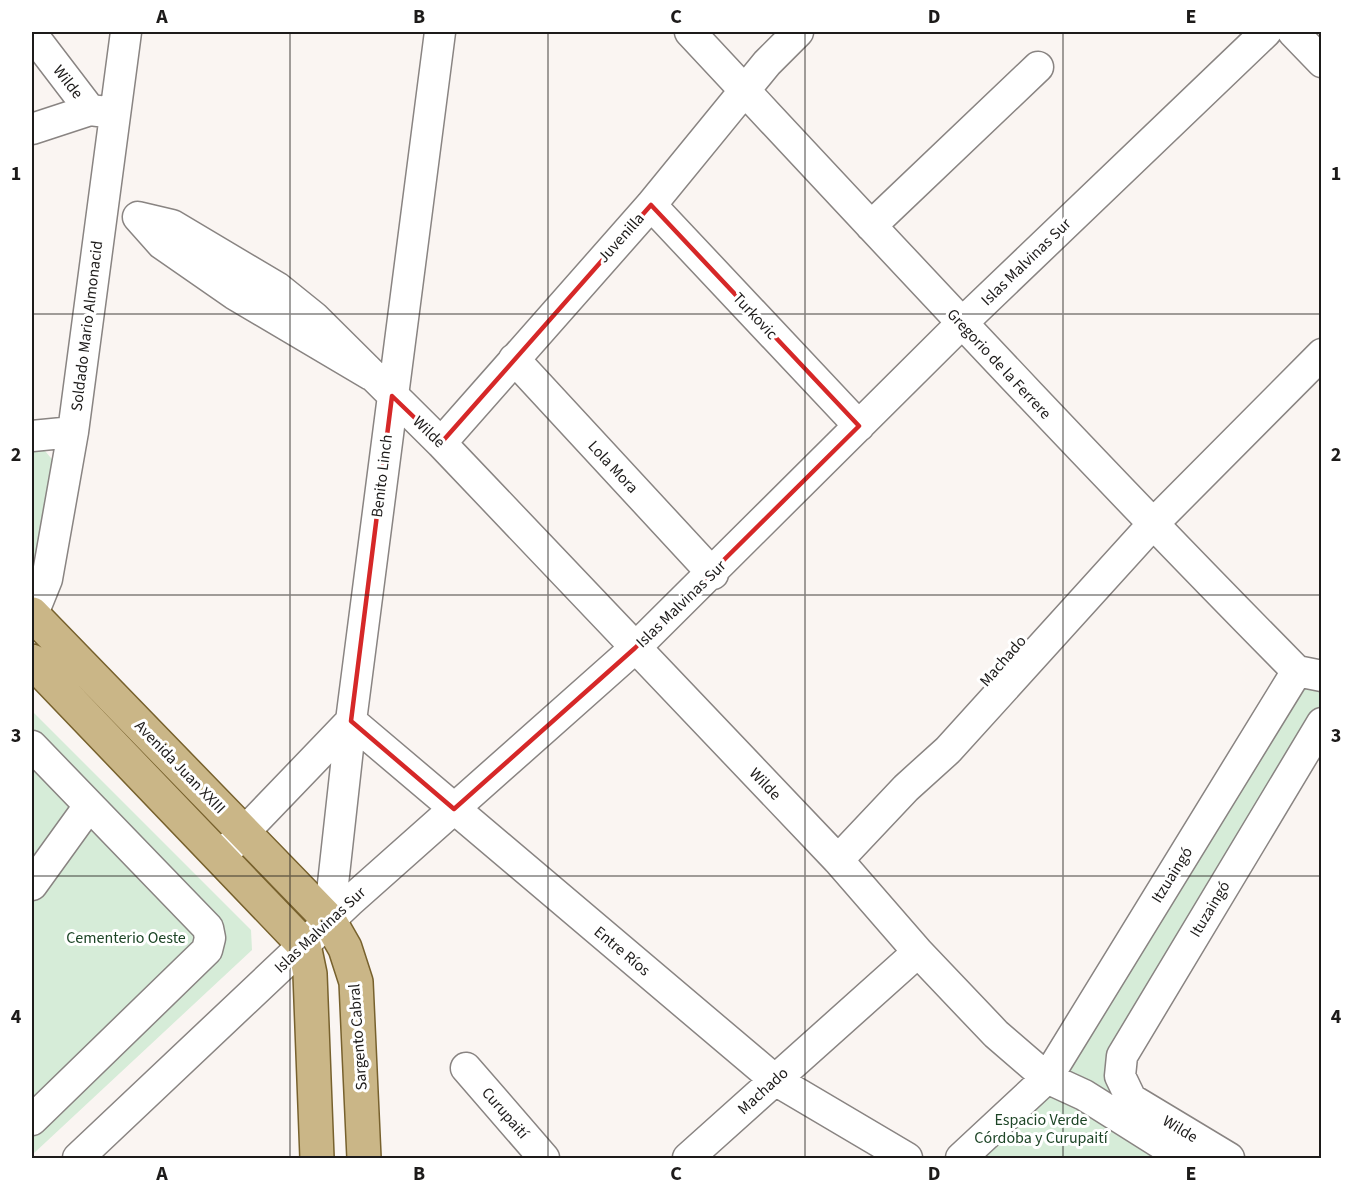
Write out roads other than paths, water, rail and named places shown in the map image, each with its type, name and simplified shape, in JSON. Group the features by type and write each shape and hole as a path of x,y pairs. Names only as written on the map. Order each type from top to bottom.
{"main road":[{"name":"Avenida Juan XXIII","path":"32,615 329,920"},
{"name":"Avenida Juan XXIII","path":"32,661 304,945"},
{"name":"Sargento Cabral","path":"329,920 345,948 356,982 364,1158"},
{"path":"304,945 310,974 317,1158"}],"street":[{"name":"Soldado Mario Almonacid","path":"32,615 47,579 74,432 102,197 103,112 126,32"},
{"name":"Benito Linch","path":"329,920 351,721 440,32"},
{"name":"Gregorio de la Ferrere","path":"690,32 961,324 1152,525 1309,674"},
{"name":"Juvenilla","path":"441,443 651,205 767,63 798,32"},
{"name":"Islas Malvinas Sur","path":"78,1158 329,920 635,648 961,324 1266,32"},
{"path":"1293,32 1322,62"},
{"name":"Wilde","path":"32,34 103,112"},
{"path":"871,226 1038,67"},
{"path":"32,129 103,112"},
{"name":"Wilde","path":"102,197 138,217 172,225 278,288 314,317 441,443 838,860 918,951 996,1034 1047,1078 1084,1095 1185,1158"},
{"name":"Turkovic","path":"651,205 859,426"},
{"name":"Machado","path":"838,860 906,788 948,750 1121,557 1322,354"},
{"name":"Lola Mora","path":"514,359 712,574"},
{"path":"32,436 74,432"},
{"name":"Itzuaingó","path":"1047,1078 1309,674"},
{"path":"220,858 351,721"},
{"name":"Entre Ríos","path":"351,721 775,1080 907,1158"},
{"name":"Ituzaingó","path":"1131,1099 1120,1076 1122,1056 1322,723"},
{"path":"32,746 207,928 210,938 207,950 32,1120"},
{"path":"32,885 89,806"},
{"name":"Machado","path":"688,1158 918,951"},
{"name":"Curupaití","path":"466,1068 544,1158"},
{"path":"961,1158 1047,1078"},
{"name":"Wilde","path":"1131,1099 1229,1158"}],"park label":[{"name":"Cementerio Oeste","path":"126,938"},
{"name":"Espacio Verde Córdoba y Curupaití","path":"1041,1129"}]}
